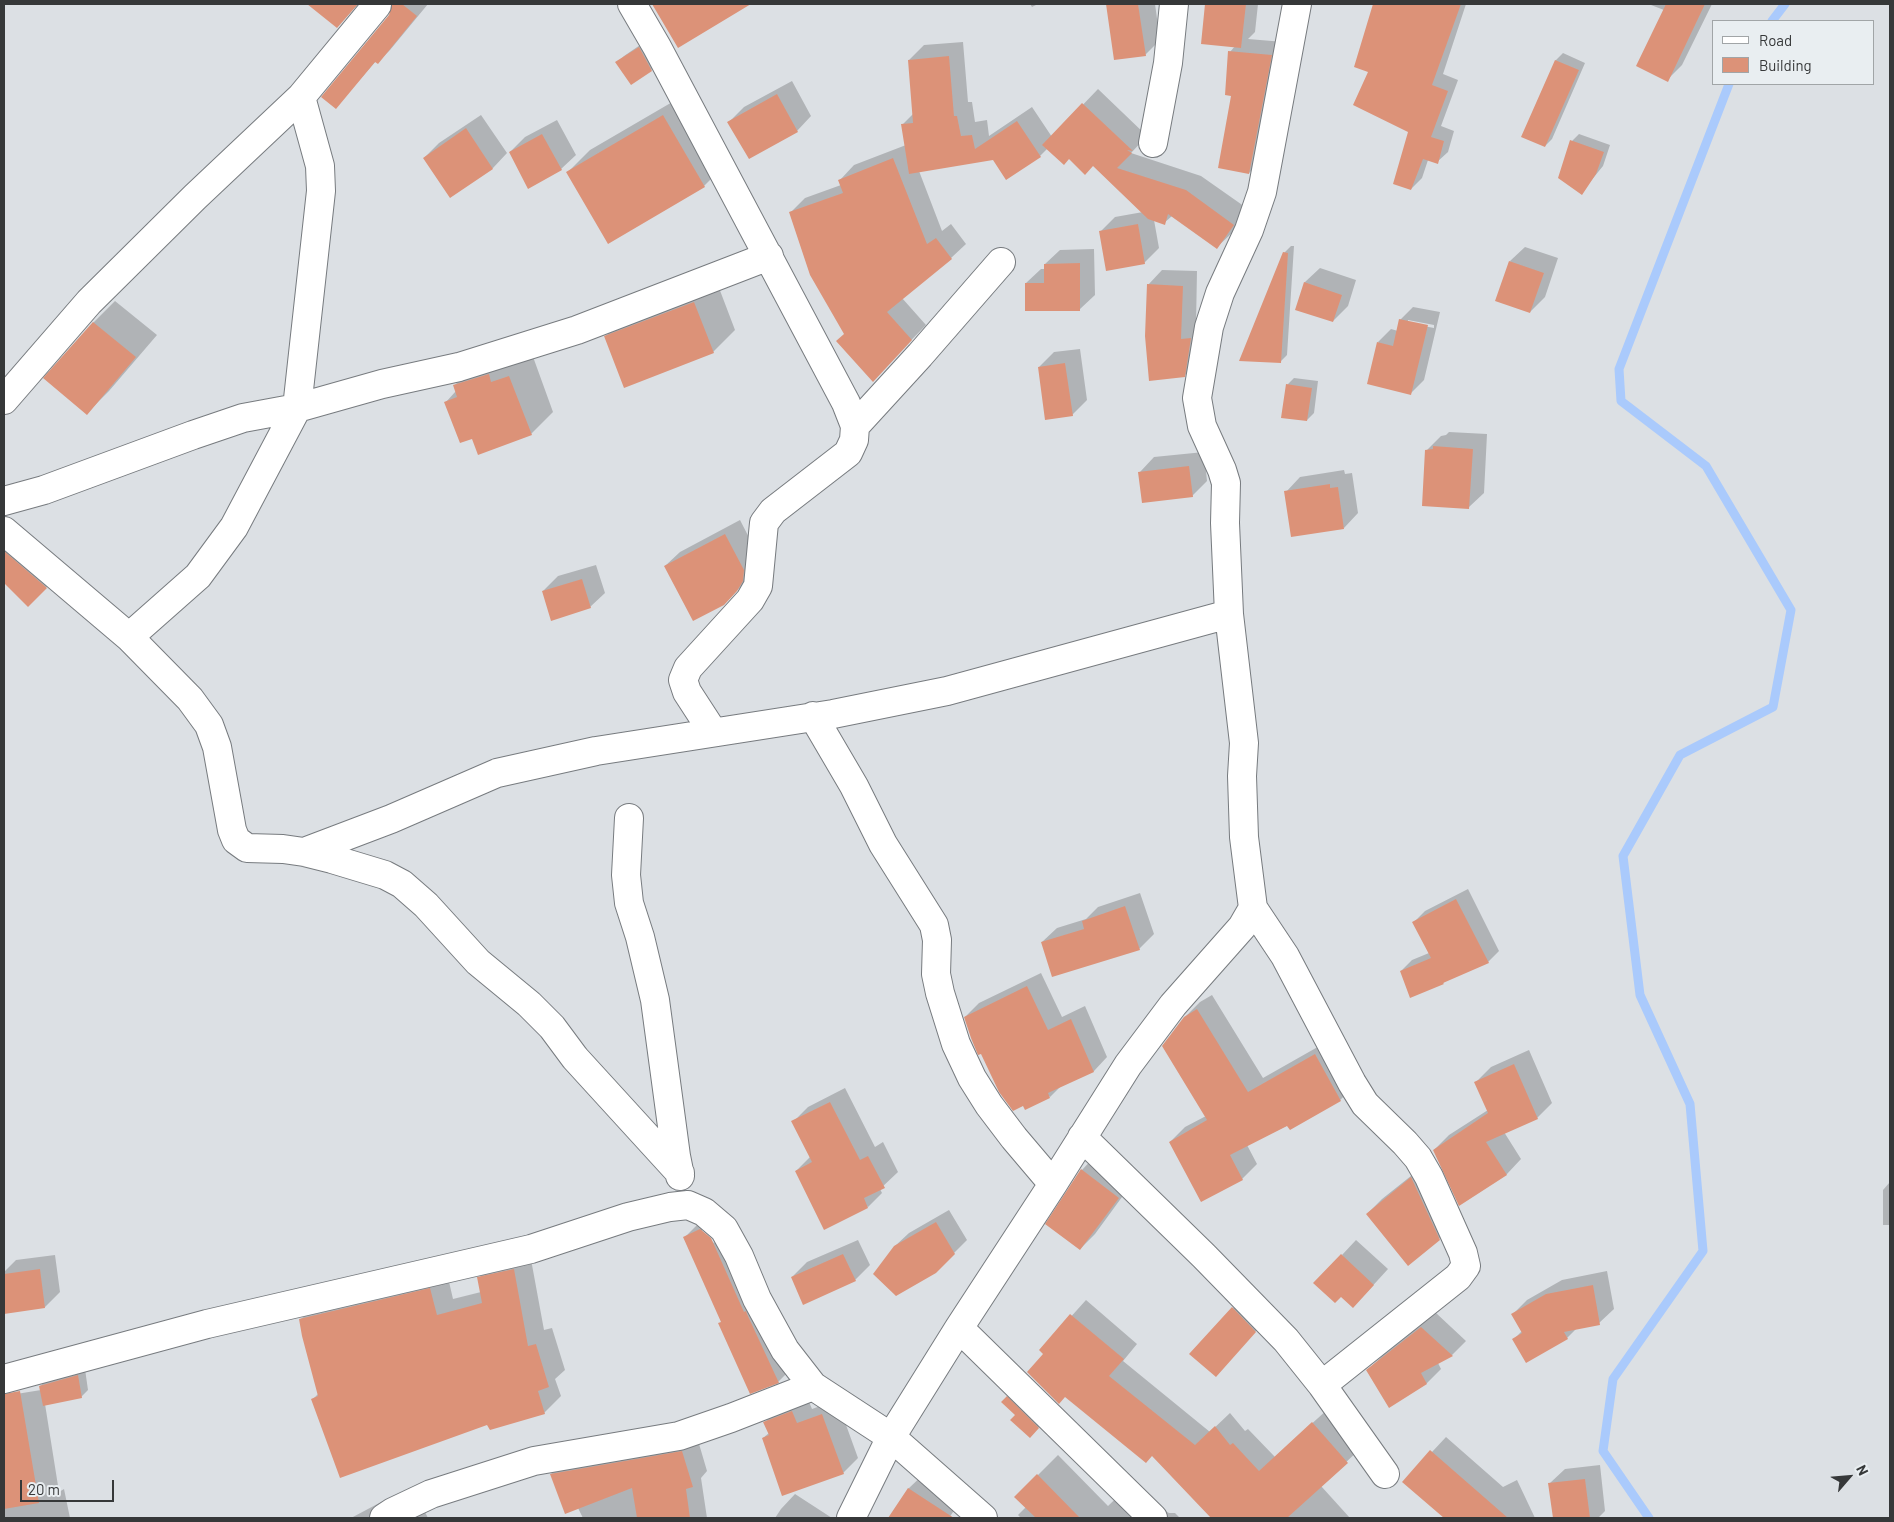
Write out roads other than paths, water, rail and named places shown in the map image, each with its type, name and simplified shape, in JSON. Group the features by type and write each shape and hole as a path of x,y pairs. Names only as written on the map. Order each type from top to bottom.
{"street":[{"path":"632,4 769,256 846,403 855,426 854,440 848,454 773,511 764,523 758,586 750,600 688,668 684,680 687,692 714,732"},
{"path":"1153,143 1168,63 1174,4"},
{"path":"1297,4 1262,192 1249,230 1220,293 1209,327 1197,398 1202,426 1226,483 1225,524 1229,614 1243,735 1244,837 1252,908 1285,956 1365,1104 1382,1123 1405,1143 1418,1158 1429,1176 1463,1253 1466,1266 1458,1278 1322,1385"},
{"path":"4,400 89,302 195,197 301,97 377,5"},
{"path":"128,637 198,576 234,527 297,408 321,191 320,166 301,97"},
{"path":"4,501 44,490 243,418 297,408 382,384 458,367 569,333 769,256"},
{"path":"855,426 1001,262"},
{"path":"4,531 128,637 190,699 209,725 217,747 232,830 236,840 248,848 304,852 385,875 402,884 426,904 478,962 530,1004 552,1027 575,1058 680,1173"},
{"path":"304,852 391,819 497,774 596,750 813,716 947,691 1229,614"},
{"path":"813,716 854,786 883,844 934,925 937,940 936,974 940,993 956,1044 972,1078 989,1105 1014,1138 1053,1184"},
{"path":"629,818 626,876 629,903 640,938 655,1000 676,1156 688,1206"},
{"path":"850,1518 891,1437 958,1328 1053,1184 1128,1065 1173,1005 1242,928 1252,908"},
{"path":"1082,1137 1204,1256 1286,1340 1322,1385 1385,1474"},
{"path":"4,1379 207,1324 531,1249 628,1218 670,1207 688,1206 704,1212 724,1229 739,1256 757,1299 786,1350 813,1386 891,1437 983,1518"},
{"path":"958,1328 1153,1518"},
{"path":"384,1518 430,1494 534,1461 679,1436 813,1386"}],"waterway":[{"path":"1773,20 1785,4"},
{"path":"1649,1518 1603,1451 1613,1379 1703,1251 1690,1104 1640,995 1623,856 1680,755 1773,707 1791,610 1706,466 1621,401 1619,369 1729,85"}]}
